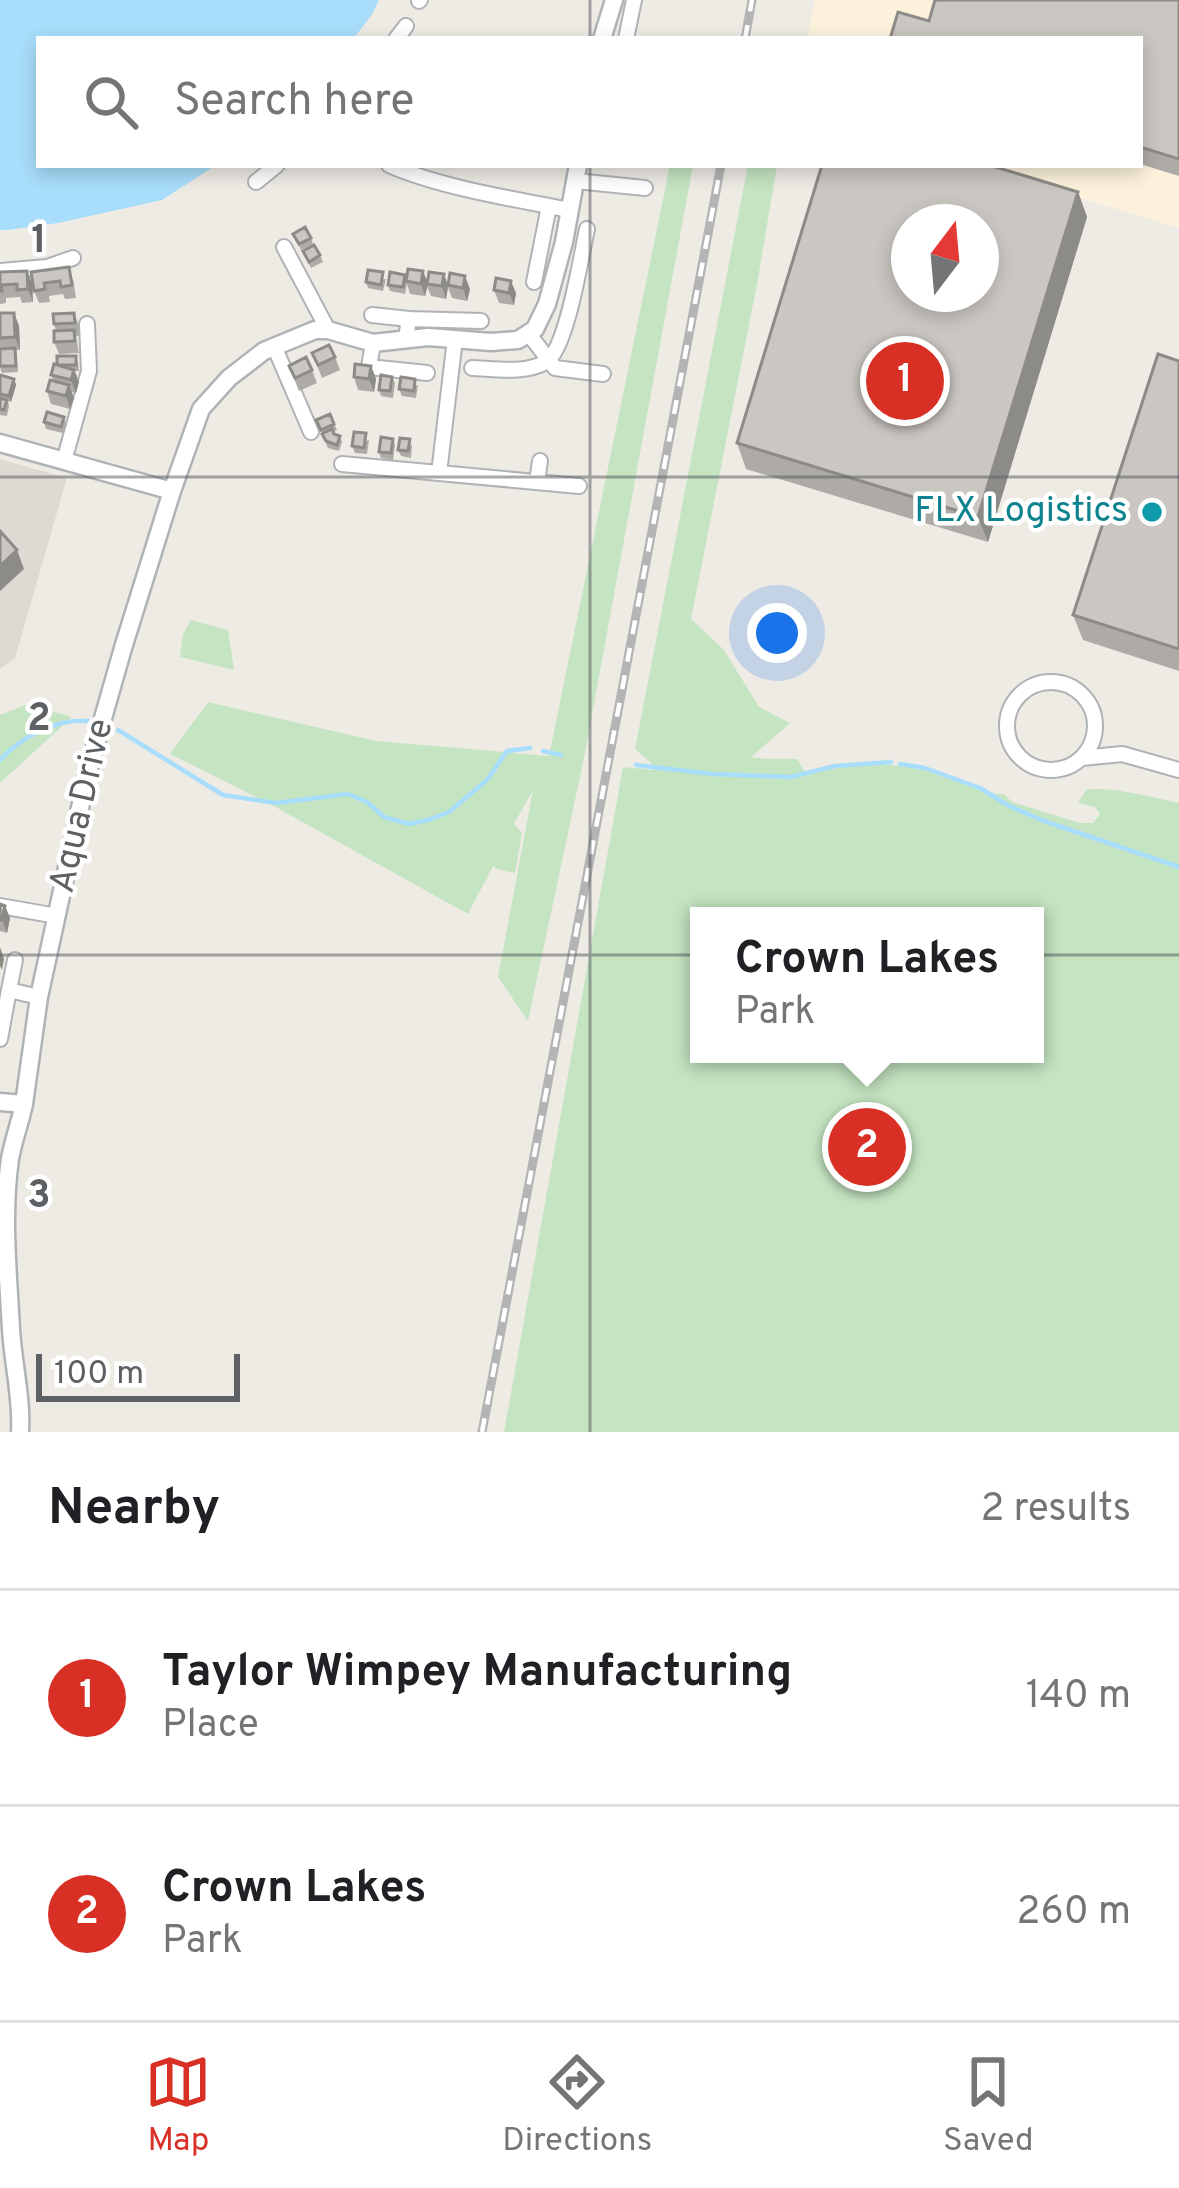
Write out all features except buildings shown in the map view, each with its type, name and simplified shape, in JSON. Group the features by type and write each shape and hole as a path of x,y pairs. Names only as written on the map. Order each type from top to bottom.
{"street":[{"path":"603,36 614,0"},
{"path":"627,36 634,0"},
{"path":"256,182 273,168"},
{"path":"396,168 571,210"},
{"path":"284,247 328,330 373,343 406,338 518,340 535,329 547,304 577,173 645,188"},
{"path":"534,282 549,206"},
{"path":"472,368 526,369 550,360 562,341 587,229"},
{"path":"0,271 47,267 73,258"},
{"path":"372,316 481,321"},
{"path":"406,338 409,319"},
{"path":"64,461 89,370 87,325"},
{"name":"Aqua Drive","path":"20,1432 21,1402 11,1334 10,1156 93,752 201,409 229,378 274,346 315,330 328,330"},
{"path":"528,333 555,368 603,374"},
{"path":"439,473 454,338"},
{"path":"373,343 361,366 427,374"},
{"path":"274,346 311,432"},
{"path":"0,443 172,490"},
{"path":"537,482 540,461"},
{"path":"342,464 579,486"},
{"path":"1082,758 1096,727 1091,705 1076,688 1055,681 1033,685 1015,698 1006,719 1008,741 1021,760 1041,770 1063,769 1082,758 1122,754 1179,770"},
{"path":"1096,727 1122,754"},
{"path":"0,906 57,916"},
{"path":"0,1039 15,960"},
{"path":"9,989 39,997"},
{"path":"0,1102 24,1104"}],"shaded area":[{"path":"815,0 1179,0 1179,228 982,168 1143,168 1143,36 808,36"},
{"path":"0,459 67,478 15,658 0,669"}],"green space":[{"path":"669,168 692,168 584,758 528,1021 498,977 533,790 514,824 522,833 515,873 493,866 468,914 170,754 208,702 376,741 549,756"},
{"path":"747,168 776,168 691,619 724,650 759,707 790,723 751,757 797,759 807,775 864,764 922,770 1080,823 1093,823 1100,814 1095,807 1078,803 1086,790 1179,803 1179,1432 504,1432 623,767 654,770 635,749"},
{"path":"191,620 228,630 234,670 180,657 183,634"},
{"path":"28,704 72,717 0,783 0,715"}],"water":[{"path":"0,0 379,0 355,36 36,36 36,168 211,168 162,200 58,223 0,230"}],"waterway":[{"path":"0,760 40,731 88,721"},
{"path":"118,730 223,795 276,803 348,794 384,817 409,824 449,812 487,780 507,751 530,748"},
{"path":"543,751 561,755"},
{"path":"636,765 790,777 835,766 891,762"},
{"path":"900,764 980,788 1044,821 1179,867"}],"railway":[{"path":"746,36 752,0"},
{"path":"482,1432 720,168"}],"place":[{"name":"Taylor Wimpey Manufacturing","path":"905,381"},
{"name":"FLX Logistics","path":"1152,512"},
{"name":"Crown Lakes","path":"867,1147"}]}
